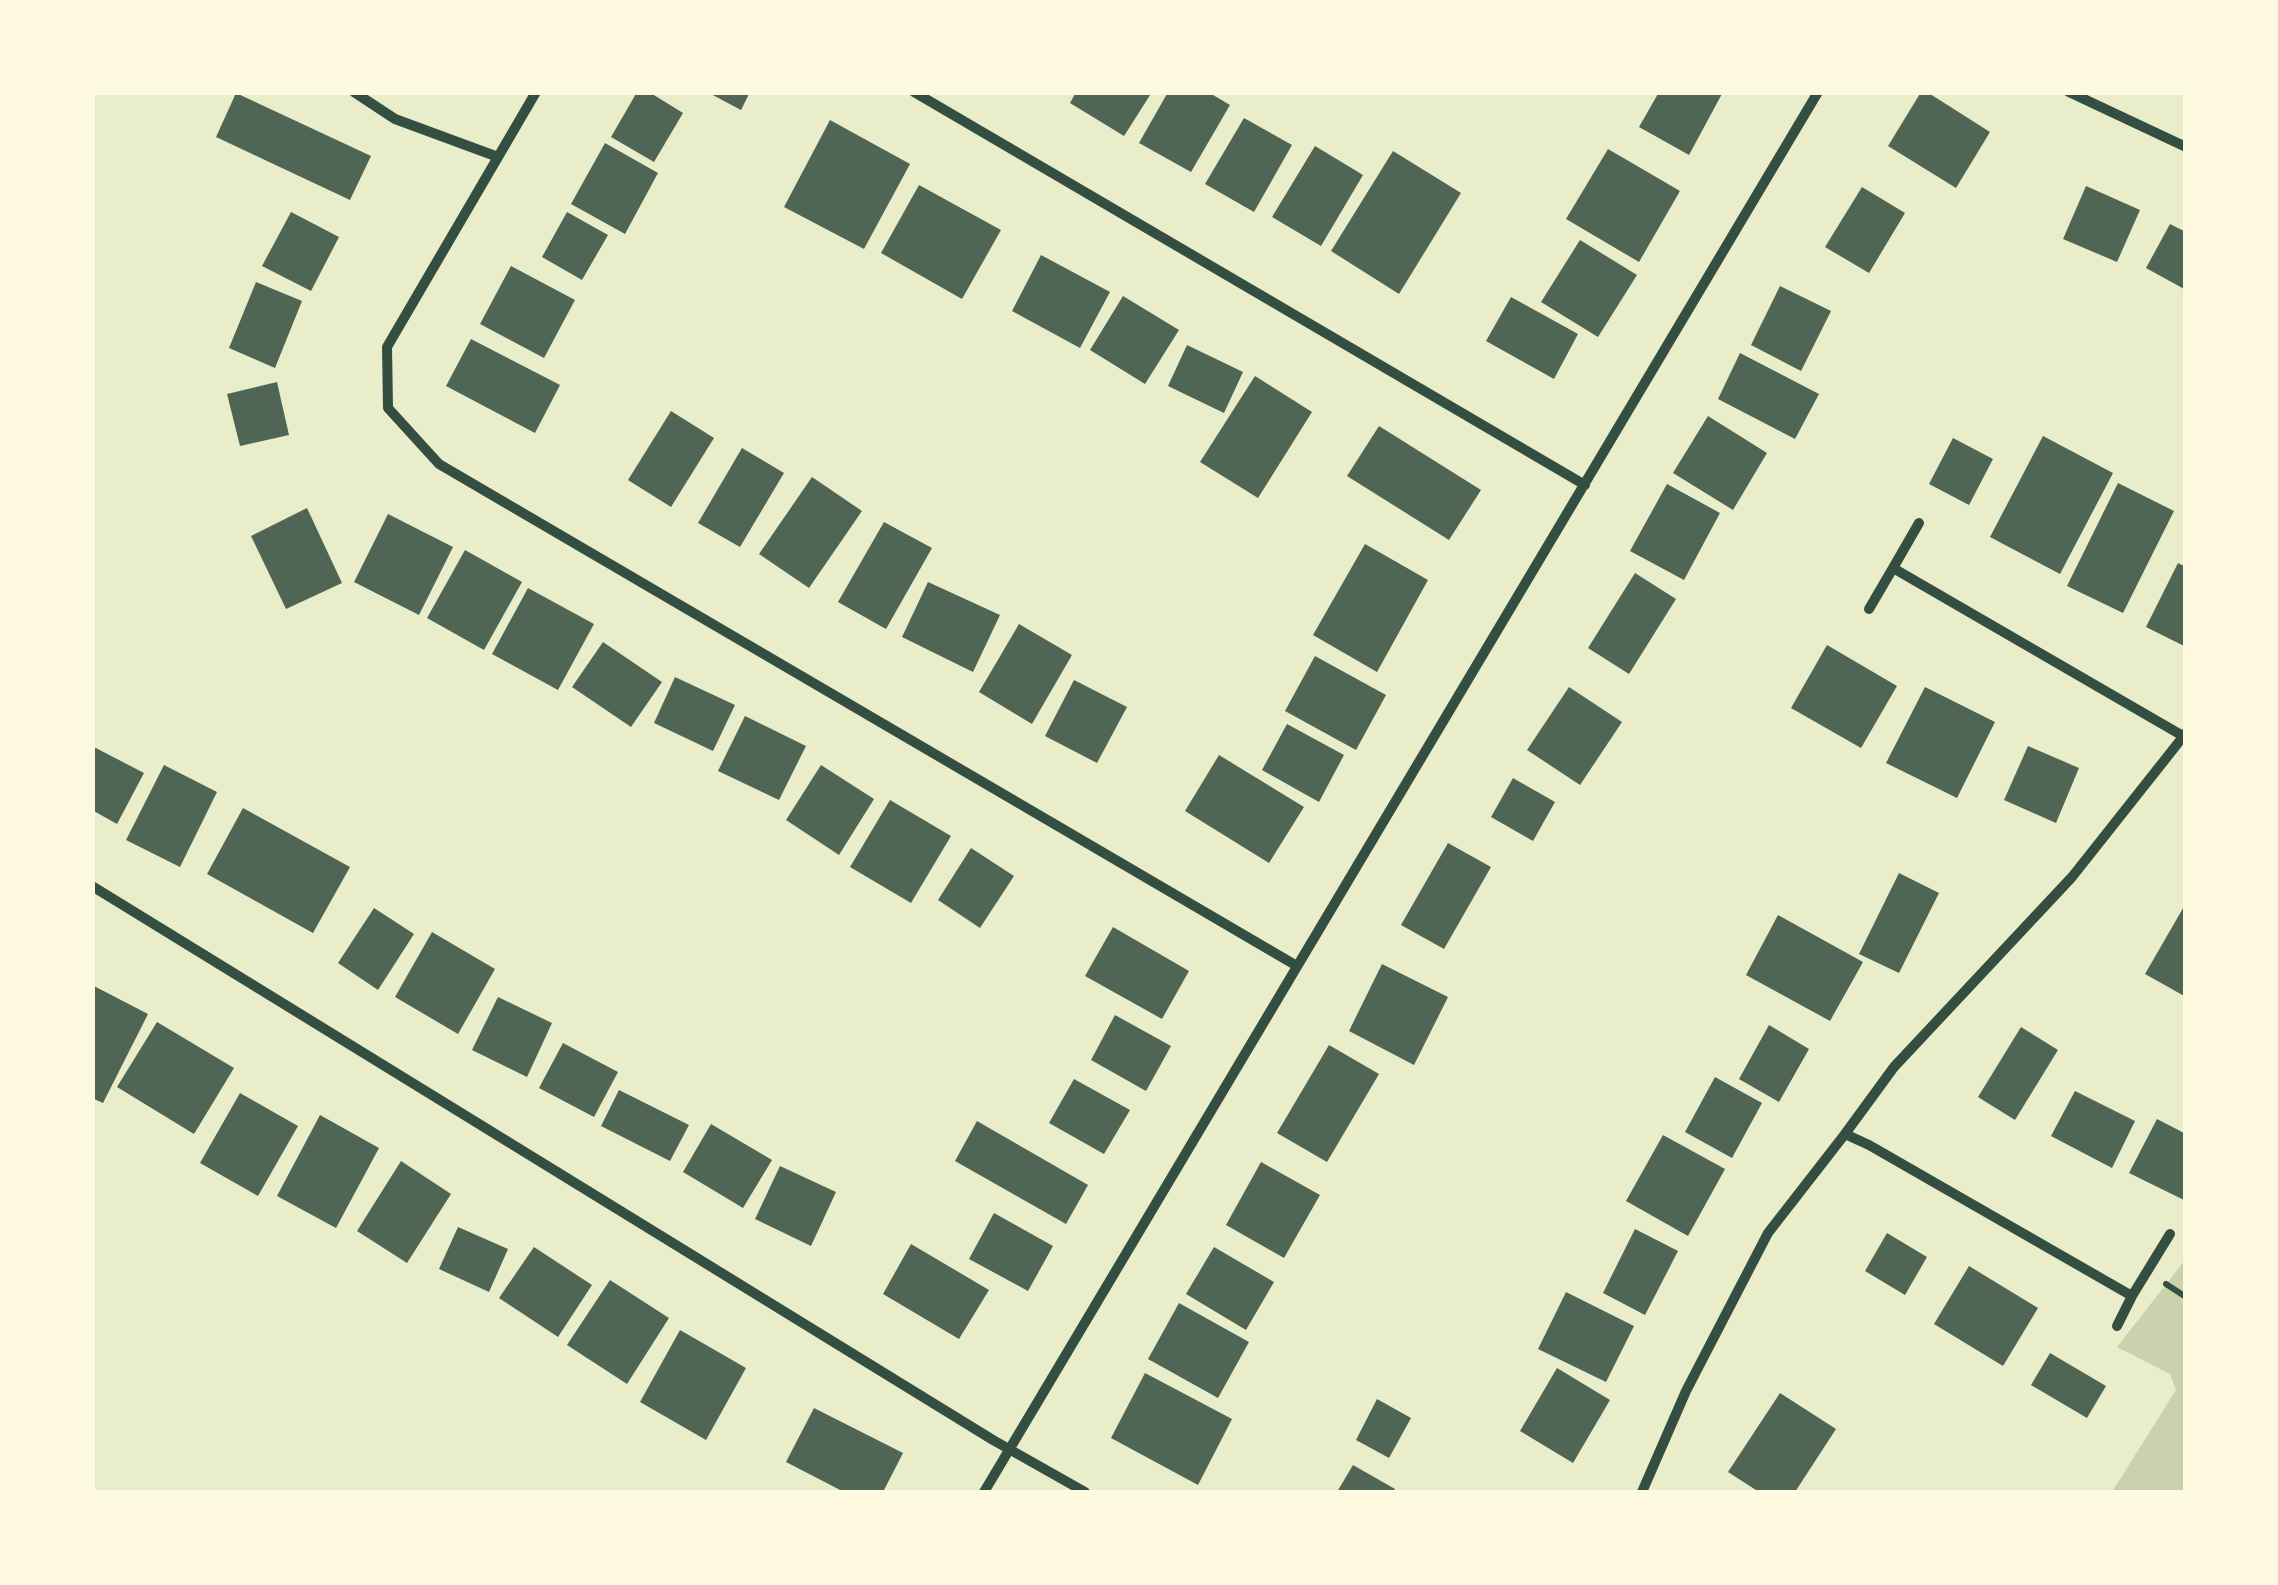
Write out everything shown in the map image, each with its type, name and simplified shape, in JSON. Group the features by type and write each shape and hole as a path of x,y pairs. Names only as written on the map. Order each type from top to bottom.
{"street":[{"path":"354,92 395,119 498,157"},
{"path":"536,92 388,347 388,408 439,464 1298,966"},
{"path":"914,92 1585,485"},
{"path":"984,1492 1818,92"},
{"path":"2069,92 2186,147"},
{"path":"1869,609 1919,523"},
{"path":"1642,1492 1686,1391 1768,1233 1894,1067 2072,877 2184,734 1894,568"},
{"path":"92,886 1085,1492"},
{"path":"1846,1134 2132,1296"},
{"path":"2117,1326 2170,1234"}],"green space":[{"path":"2185,1260 2185,1492 2112,1492 2176,1390 2170,1374 2117,1347"}],"building":[{"path":"637,92 649,92 683,113 654,162 611,137"},
{"path":"707,92 750,92 741,110"},
{"path":"1076,92 1152,92 1124,136 1070,103"},
{"path":"1168,92 1208,92 1230,105 1191,172 1139,143"},
{"path":"1659,92 1723,92 1689,155 1639,127"},
{"path":"1921,92 1927,92 1990,132 1956,188 1888,146"},
{"path":"236,93 371,156 350,200 216,137"},
{"path":"1244,118 1292,145 1254,212 1205,184"},
{"path":"830,120 910,164 864,249 784,207"},
{"path":"605,143 658,173 625,234 571,204"},
{"path":"1315,146 1363,175 1321,246 1272,217"},
{"path":"1608,149 1680,191 1639,262 1566,219"},
{"path":"1393,151 1461,193 1399,294 1331,251"},
{"path":"919,185 1001,230 962,299 881,253"},
{"path":"2086,186 2140,210 2117,262 2063,239"},
{"path":"1862,187 1905,213 1869,273 1825,247"},
{"path":"291,212 339,237 311,291 262,266"},
{"path":"567,212 608,235 582,280 542,257"},
{"path":"2170,224 2186,232 2186,290 2146,268"},
{"path":"1580,240 1637,275 1598,337 1541,302"},
{"path":"1041,255 1110,292 1080,348 1012,311"},
{"path":"511,266 575,300 544,358 480,324"},
{"path":"256,282 302,301 275,368 229,348"},
{"path":"1780,286 1831,311 1801,371 1751,345"},
{"path":"1123,296 1179,330 1145,384 1090,350"},
{"path":"1511,297 1578,334 1554,379 1486,341"},
{"path":"471,339 560,385 535,433 446,386"},
{"path":"1187,345 1243,372 1224,413 1168,386"},
{"path":"1740,353 1819,394 1795,439 1718,399"},
{"path":"1255,376 1312,412 1258,498 1200,462"},
{"path":"277,382 289,435 240,446 227,394"},
{"path":"671,411 714,438 671,507 628,480"},
{"path":"1708,416 1767,453 1733,510 1673,473"},
{"path":"1379,426 1481,490 1449,540 1347,476"},
{"path":"2043,436 2113,473 2060,574 1990,537"},
{"path":"1953,438 1993,459 1969,505 1929,484"},
{"path":"742,448 784,473 740,547 698,523"},
{"path":"812,477 862,511 809,588 759,554"},
{"path":"2118,483 2174,511 2123,613 2067,586"},
{"path":"1667,484 1720,513 1684,580 1630,551"},
{"path":"307,508 342,583 286,609 251,536"},
{"path":"388,514 453,547 419,615 354,582"},
{"path":"884,522 932,548 886,629 838,602"},
{"path":"1365,544 1428,580 1377,672 1313,635"},
{"path":"465,550 522,582 484,650 427,618"},
{"path":"2178,563 2186,567 2186,647 2146,627"},
{"path":"1635,573 1676,599 1629,674 1588,648"},
{"path":"928,582 1000,615 973,672 902,637"},
{"path":"528,588 594,624 558,690 492,654"},
{"path":"1019,624 1072,655 1032,724 979,692"},
{"path":"603,642 662,682 631,727 572,687"},
{"path":"1827,645 1897,686 1861,748 1791,708"},
{"path":"1315,656 1386,695 1356,750 1285,711"},
{"path":"675,677 735,705 713,751 654,723"},
{"path":"1074,680 1127,707 1097,763 1045,736"},
{"path":"1569,687 1622,722 1580,785 1527,750"},
{"path":"1925,687 1995,722 1957,798 1886,763"},
{"path":"745,716 806,746 779,800 718,771"},
{"path":"1287,724 1344,755 1319,802 1262,770"},
{"path":"92,746 144,773 117,824 92,810"},
{"path":"2028,746 2079,768 2056,823 2004,800"},
{"path":"1219,755 1304,807 1269,863 1185,811"},
{"path":"164,765 217,792 180,867 126,840"},
{"path":"821,765 874,799 839,855 786,820"},
{"path":"1513,778 1555,802 1533,841 1491,817"},
{"path":"890,800 951,836 911,903 850,867"},
{"path":"243,808 350,867 313,933 207,874"},
{"path":"1448,843 1491,867 1444,949 1401,925"},
{"path":"971,848 1014,876 980,928 938,900"},
{"path":"1899,873 1939,893 1899,973 1859,954"},
{"path":"2186,903 2186,997 2145,974"},
{"path":"374,908 414,934 378,990 338,963"},
{"path":"1778,915 1863,962 1830,1021 1746,975"},
{"path":"1113,927 1189,971 1162,1019 1085,976"},
{"path":"432,932 495,969 458,1034 395,997"},
{"path":"1382,964 1448,997 1414,1065 1349,1031"},
{"path":"92,985 148,1014 103,1103 92,1098"},
{"path":"498,997 552,1023 527,1077 472,1050"},
{"path":"1115,1015 1171,1046 1146,1091 1091,1060"},
{"path":"157,1022 234,1068 194,1134 117,1087"},
{"path":"1769,1025 1809,1049 1779,1102 1739,1079"},
{"path":"2021,1027 2058,1050 2015,1120 1978,1097"},
{"path":"563,1043 618,1072 594,1117 539,1088"},
{"path":"1329,1045 1379,1074 1327,1162 1277,1133"},
{"path":"1715,1077 1762,1103 1732,1158 1685,1132"},
{"path":"1074,1079 1130,1110 1104,1154 1049,1123"},
{"path":"619,1090 689,1125 670,1161 601,1126"},
{"path":"2075,1091 2135,1121 2112,1168 2051,1136"},
{"path":"240,1093 298,1126 258,1196 200,1163"},
{"path":"320,1115 379,1148 336,1228 277,1196"},
{"path":"2157,1119 2186,1134 2186,1201 2129,1173"},
{"path":"977,1121 1088,1185 1066,1224 955,1161"},
{"path":"711,1124 772,1160 743,1208 683,1172"},
{"path":"1663,1135 1725,1169 1688,1236 1626,1201"},
{"path":"401,1161 451,1194 407,1263 357,1231"},
{"path":"1261,1162 1320,1195 1284,1258 1226,1225"},
{"path":"780,1166 836,1192 811,1246 755,1219"},
{"path":"994,1213 1053,1246 1028,1291 969,1259"},
{"path":"458,1227 508,1249 489,1292 439,1269"},
{"path":"1635,1229 1678,1251 1645,1315 1603,1293"},
{"path":"1887,1233 1927,1257 1905,1295 1865,1271"},
{"path":"911,1244 989,1290 959,1339 883,1294"},
{"path":"534,1247 592,1285 558,1337 499,1298"},
{"path":"1214,1247 1274,1282 1246,1330 1186,1294"},
{"path":"1969,1266 2038,1308 2003,1366 1934,1324"},
{"path":"610,1280 669,1318 627,1384 567,1345"},
{"path":"1566,1292 1634,1326 1606,1382 1538,1349"},
{"path":"1179,1303 1249,1342 1218,1398 1148,1359"},
{"path":"680,1330 746,1368 706,1440 640,1402"},
{"path":"2050,1353 2106,1386 2087,1418 2031,1385"},
{"path":"1557,1368 1610,1400 1573,1463 1520,1431"},
{"path":"1145,1373 1232,1419 1198,1485 1111,1438"},
{"path":"1780,1393 1836,1429 1795,1492 1759,1492 1728,1472"},
{"path":"1377,1399 1411,1418 1389,1458 1356,1440"},
{"path":"814,1408 903,1453 883,1492 844,1492 786,1462"},
{"path":"1353,1465 1395,1489 1337,1492"}]}
